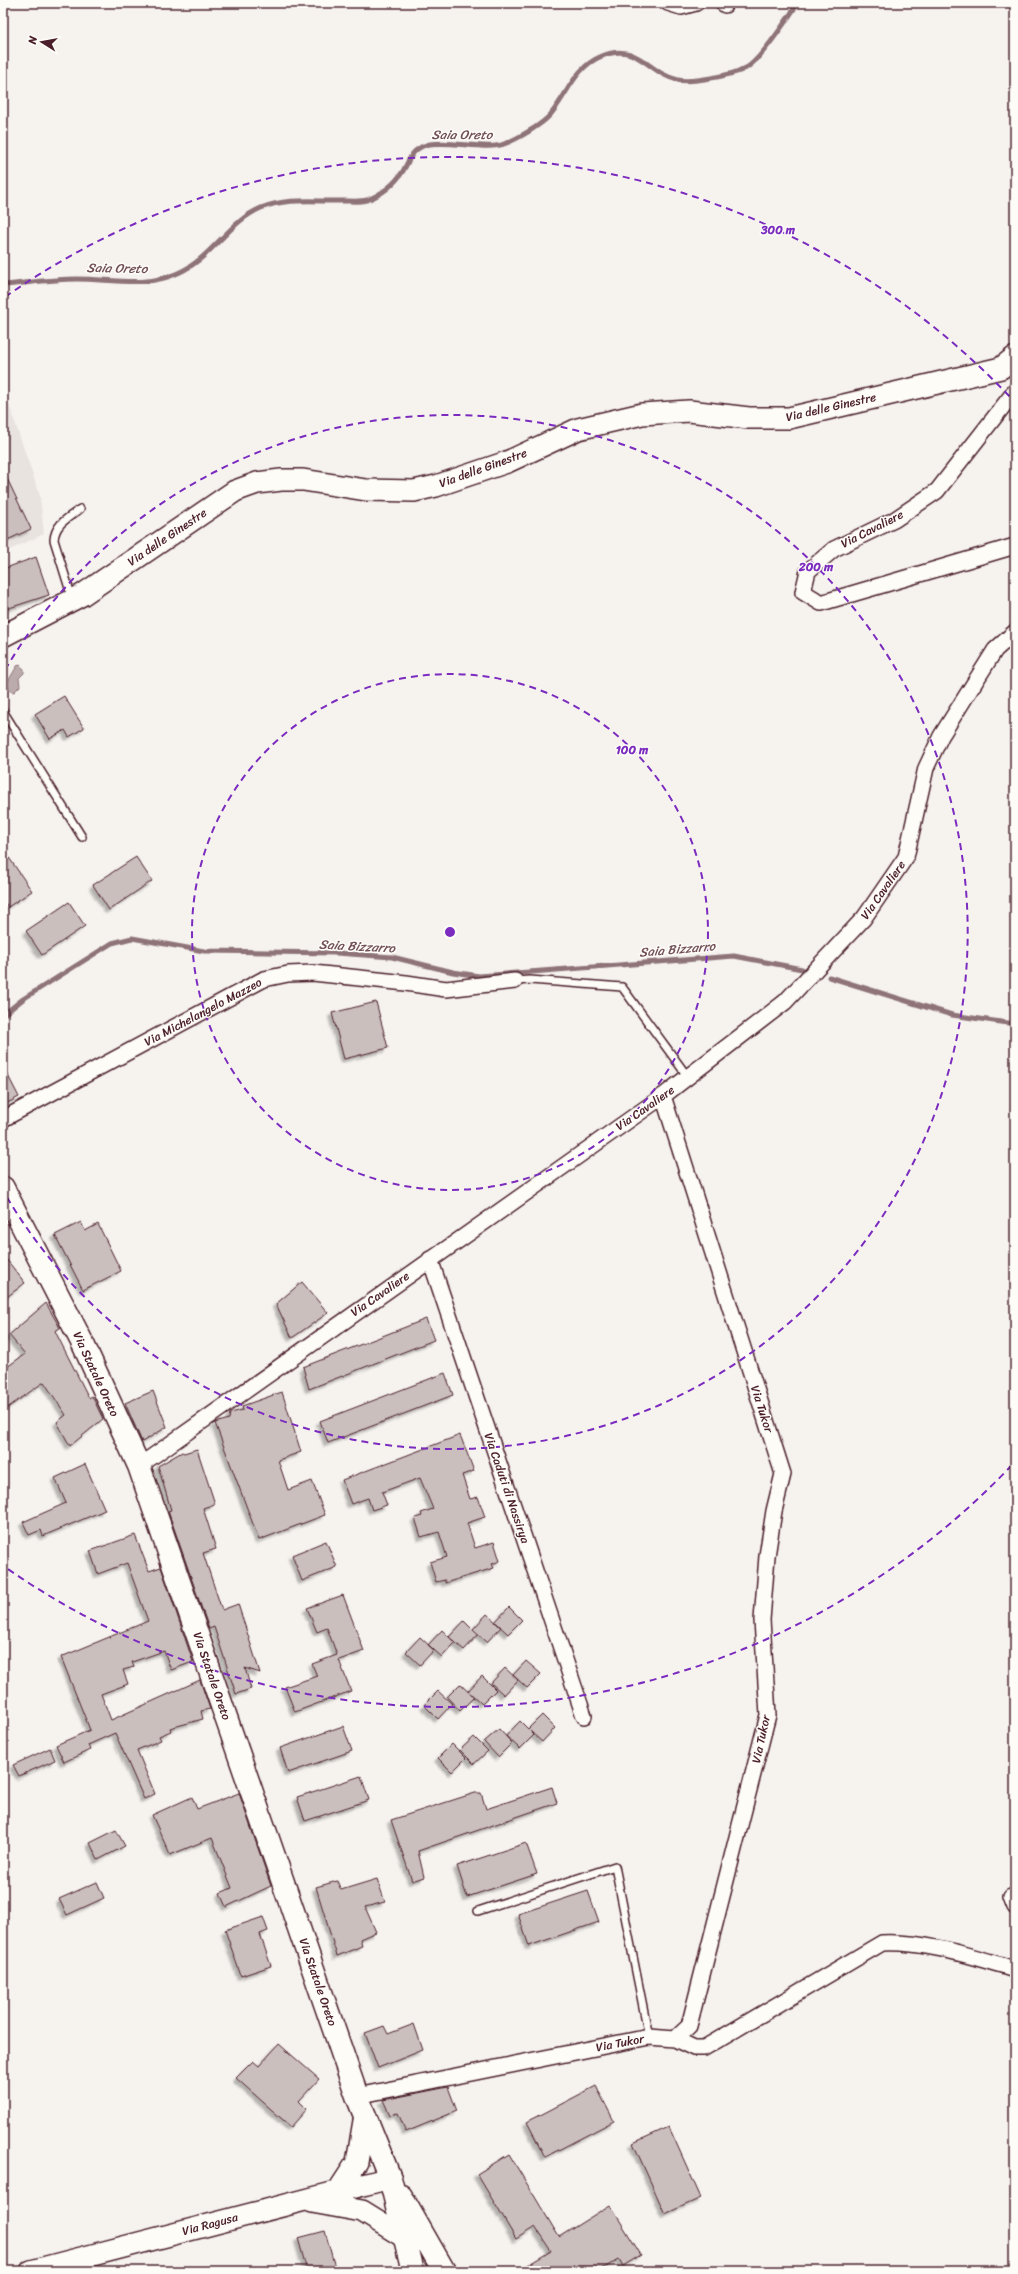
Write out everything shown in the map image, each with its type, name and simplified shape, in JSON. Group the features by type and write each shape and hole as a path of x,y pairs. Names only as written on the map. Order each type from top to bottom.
{"main road":[{"name":"Via Statale Oreto","path":"3,1188 83,1344 139,1466 361,2106 390,2178"},
{"path":"390,2178 413,2271"},
{"path":"390,2178 444,2271"}],"street":[{"path":"668,3 681,7 696,3"},
{"name":"Via delle Ginestre","path":"3,636 73,600 235,491 257,483 303,480 366,490 414,491 436,486 507,462 578,429 642,414 689,411 749,418 789,418 1001,368 1015,357"},
{"name":"Via Cavaliere","path":"1015,391 937,491 894,520 834,548 808,571 802,592 821,603 1015,546"},
{"name":"Via Cavaliere","path":"139,1466 430,1259 663,1096 785,1002 864,918 906,857 926,768 941,736 995,650 1014,635"},
{"name":"Via Michelangelo Mazzeo","path":"3,1119 264,979 288,974 313,973 406,982 446,989 515,981"},
{"name":"Via Tukor","path":"361,2106 649,2037 675,2039 689,2026 768,1715 762,1620 767,1556 774,1510 783,1474 663,1096"},
{"name":"Via Caduti di Nassirya","path":"430,1259 584,1716"},
{"path":"675,2039 694,2048 704,2048 882,1942 899,1942 963,1954 1015,1969"},
{"path":"338,2191 357,2162 361,2106"},
{"name":"Via Ragusa","path":"31,2271 390,2178"},
{"path":"304,2200 362,2211 404,2237"}],"lane":[{"path":"73,600 54,540 54,531 61,523 80,509"},
{"path":"3,711 82,837"},
{"path":"515,981 530,980 622,987 688,1077"},
{"path":"478,1910 615,1866 649,2037"}],"shaded area":[{"path":"3,387 40,496 44,534 3,553"},
{"path":"20,665 24,669 24,673 19,678 20,686 14,692 10,691 7,683 17,666"}],"building":[{"path":"3,470 31,529 3,542"},
{"path":"36,557 49,595 3,610 3,569"},
{"path":"64,696 84,728 69,737 65,730 50,739 35,714"},
{"path":"3,849 32,891 8,907 3,900"},
{"path":"136,857 152,881 109,910 93,885"},
{"path":"69,902 85,926 42,955 26,931"},
{"path":"376,1002 388,1048 344,1059 332,1013"},
{"path":"3,1066 19,1097 3,1105"},
{"path":"81,1222 85,1231 98,1224 121,1271 83,1290 55,1235"},
{"path":"3,1255 25,1283 3,1300"},
{"path":"302,1282 328,1313 292,1338 276,1304"},
{"path":"46,1303 60,1328 55,1331 89,1398 92,1396 103,1419 70,1446 57,1422 66,1415 44,1382 3,1411 3,1370 25,1354 9,1335"},
{"path":"426,1319 434,1340 309,1389 303,1367"},
{"path":"445,1373 453,1395 328,1443 320,1421"},
{"path":"153,1391 167,1427 142,1442 125,1403"},
{"path":"282,1392 301,1452 278,1460 288,1490 312,1481 325,1515 259,1540 215,1423 229,1419 230,1413 243,1410 242,1406"},
{"path":"460,1435 474,1471 462,1475 470,1499 478,1497 485,1517 467,1523 475,1548 494,1542 500,1561 492,1564 494,1568 445,1583 445,1580 436,1582 430,1562 447,1557 439,1532 421,1537 415,1518 422,1516 421,1513 433,1509 420,1478 382,1492 387,1505 372,1510 368,1498 351,1504 342,1480"},
{"path":"197,1449 215,1504 203,1508 216,1549 203,1553 222,1610 238,1604 260,1673 245,1668 251,1689 236,1694 214,1627 209,1629 168,1511 171,1510 158,1466 182,1452 184,1453"},
{"path":"85,1464 105,1510 43,1536 41,1530 29,1535 23,1522 66,1503 55,1478"},
{"path":"135,1535 149,1571 161,1567 193,1662 171,1670 164,1651 132,1662 134,1667 123,1670 128,1684 101,1694 111,1720 200,1680 210,1709 201,1711 203,1719 170,1728 171,1731 159,1736 161,1740 137,1750 155,1794 144,1799 115,1733 88,1745 90,1750 64,1762 56,1745 90,1730 61,1657 148,1621 127,1563 98,1574 90,1551"},
{"path":"326,1541 337,1567 302,1581 292,1555"},
{"path":"343,1595 364,1651 339,1660 351,1691 295,1712 285,1687 317,1676 312,1664 337,1655 327,1628 317,1632 307,1608"},
{"path":"509,1607 522,1620 508,1634 495,1622"},
{"path":"487,1614 501,1627 487,1642 473,1629"},
{"path":"464,1621 478,1635 464,1650 449,1637"},
{"path":"442,1630 455,1643 442,1657 428,1645"},
{"path":"420,1637 434,1650 420,1665 406,1652"},
{"path":"526,1661 541,1674 527,1688 513,1675"},
{"path":"505,1668 518,1680 504,1695 491,1683"},
{"path":"482,1676 496,1690 482,1704 468,1691"},
{"path":"460,1684 474,1697 460,1711 447,1697"},
{"path":"438,1691 452,1704 438,1719 424,1705"},
{"path":"542,1715 555,1728 542,1742 530,1731 534,1735 520,1749 506,1736 520,1721 528,1729"},
{"path":"343,1726 352,1751 288,1773 280,1748"},
{"path":"499,1729 512,1743 498,1757 484,1742"},
{"path":"474,1737 488,1751 474,1764 460,1750"},
{"path":"452,1744 466,1758 452,1772 438,1758"},
{"path":"50,1748 55,1760 19,1776 13,1765"},
{"path":"361,1776 369,1800 305,1821 297,1797"},
{"path":"552,1787 557,1803 418,1851 424,1877 412,1881 391,1820 475,1793 481,1793 486,1809"},
{"path":"239,1793 271,1886 226,1907 220,1893 232,1888 212,1838 170,1855 152,1815 192,1797 197,1809"},
{"path":"116,1830 125,1846 98,1860 90,1843"},
{"path":"526,1843 537,1874 467,1897 457,1866"},
{"path":"377,1879 385,1902 365,1907 376,1932 360,1939 362,1946 337,1956 316,1887 337,1881 341,1890"},
{"path":"97,1882 104,1898 67,1915 59,1899"},
{"path":"588,1891 599,1922 529,1946 518,1914"},
{"path":"263,1917 268,1931 260,1934 271,1966 241,1976 225,1930"},
{"path":"414,2024 423,2050 378,2068 365,2033 384,2026 388,2034"},
{"path":"279,2044 319,2079 299,2101 307,2109 291,2127 236,2078 253,2061 259,2066"},
{"path":"596,2086 614,2121 545,2157 527,2122"},
{"path":"448,2087 457,2111 406,2132 398,2113 390,2115 383,2100"},
{"path":"669,2127 701,2198 665,2214 633,2143"},
{"path":"509,2154 559,2237 610,2205 641,2255 623,2266 619,2259 599,2271 518,2271 551,2251 535,2227 516,2239 477,2174"},
{"path":"325,2231 336,2271 307,2271 298,2238"}],"waterway":[{"name":"Saia Oreto","path":"3,285 68,279 128,282 166,278 190,267 239,222 249,214 261,208 282,202 292,201 367,200 392,185 400,176 414,152 421,147 444,143 497,146 516,139 536,127 547,118 557,106 578,74 585,67 602,56 614,52 634,55 668,77 684,81 723,76 740,71 752,64 759,57 798,3"},
{"name":"Saia Bizzarro","path":"3,1015 23,999 112,943 132,938 204,951 336,953 392,957 453,972 479,976 734,956 802,969"},
{"name":"Saia Bizzarro","path":"829,977 952,1015 1015,1024"}]}
